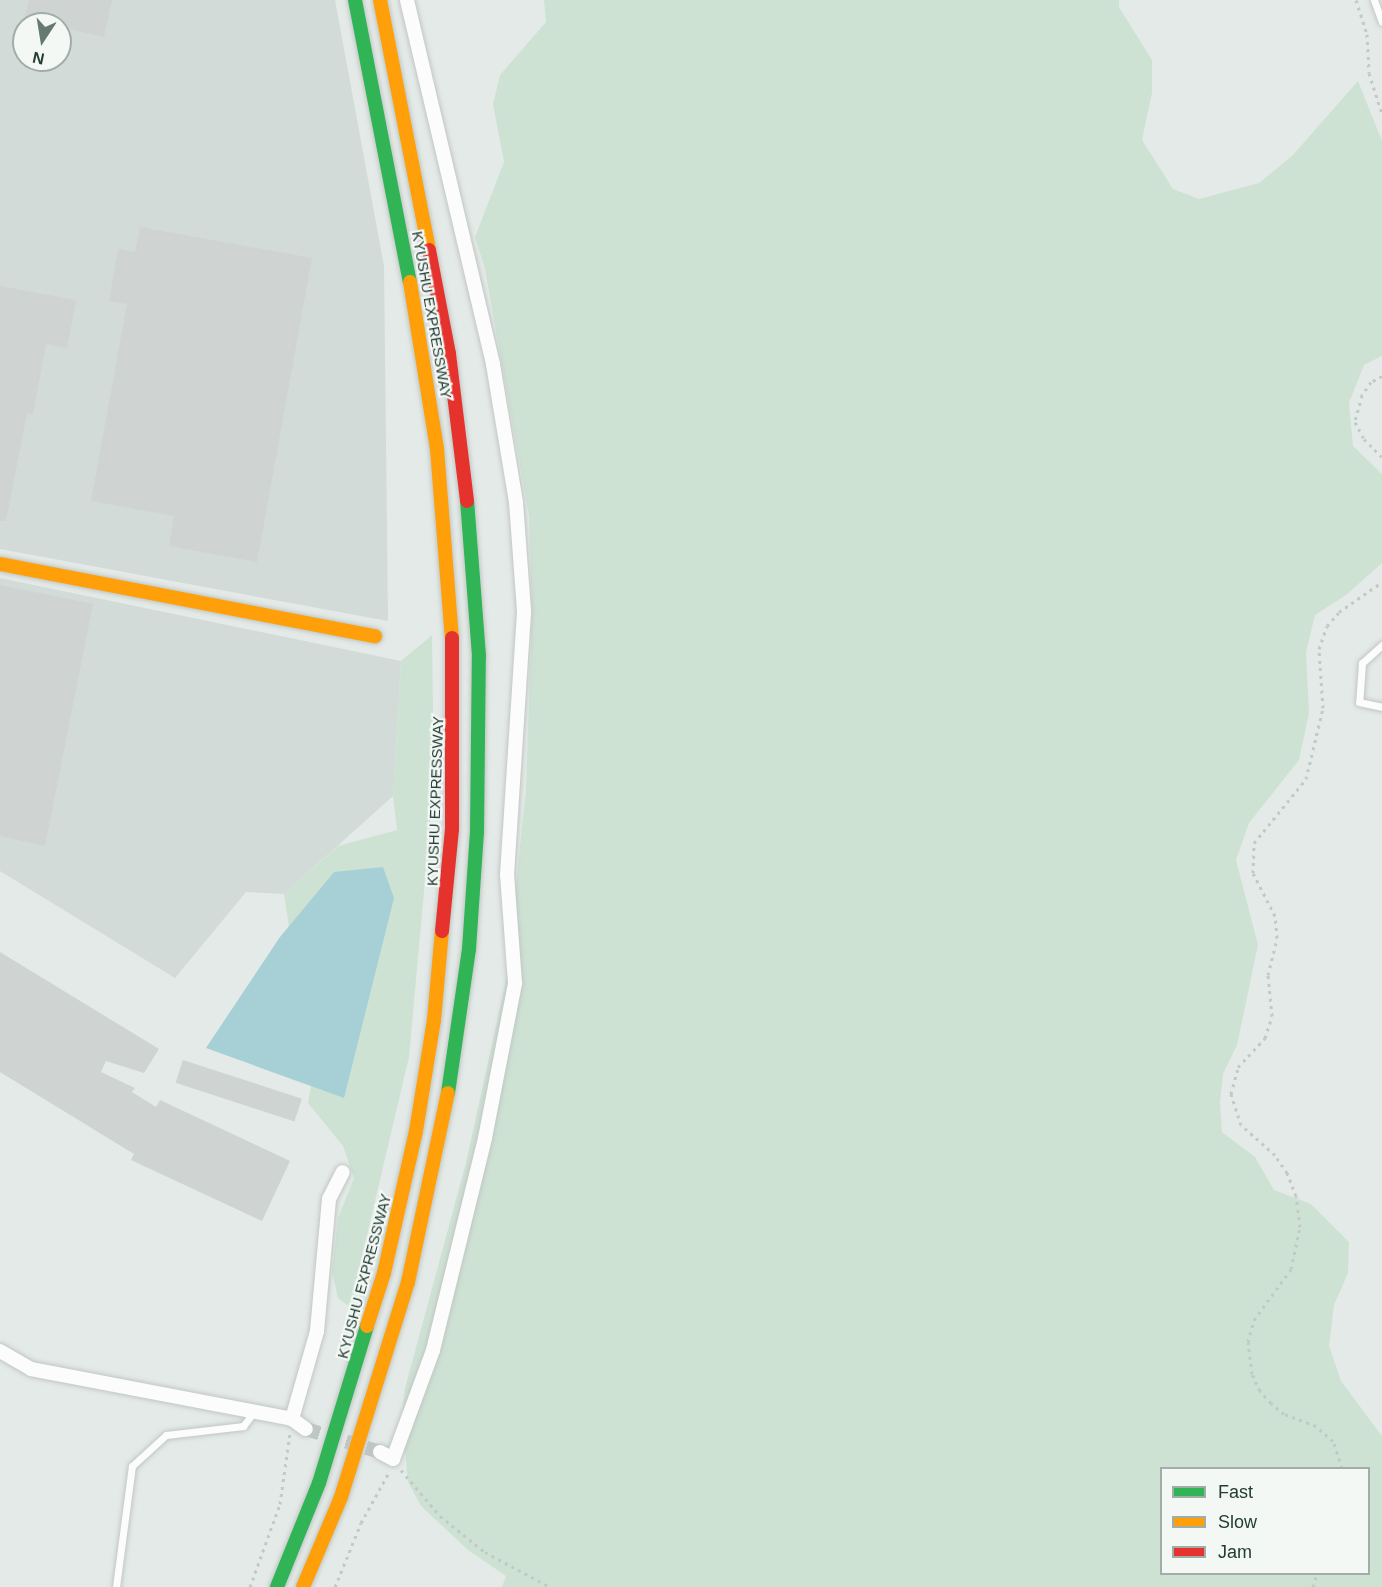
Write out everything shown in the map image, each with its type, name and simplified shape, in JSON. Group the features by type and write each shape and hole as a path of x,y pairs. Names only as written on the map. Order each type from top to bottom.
{"main road":[{"name":"KYUSHU EXPRESSWAY","path":"277,1587 319,1483 384,1273 416,1131 434,1020 452,829 454,674 437,449 402,233 355,0"},
{"name":"KYUSHU EXPRESSWAY","path":"303,1587 341,1497 408,1282 453,1071 469,949 477,833 479,656 466,481 449,354 380,0"},
{"path":"0,564 375,636"}],"street":[{"path":"380,1452 393,1459 433,1350 485,1138 515,982 507,875 524,611 516,502 493,364 407,0"},
{"path":"292,1419 316,1331 329,1199 343,1172"},
{"path":"0,1351 31,1369 292,1419 306,1429"}],"lane":[{"path":"1374,0 1382,22"},
{"path":"1382,645 1362,663 1359,702 1382,707"},
{"path":"116,1587 132,1466 166,1435 243,1426 254,1412"}],"path":[{"path":"1356,0 1367,34 1369,73 1382,114"},
{"path":"1382,376 1371,382 1362,395 1355,422 1364,439 1382,457"},
{"path":"1342,1467 1333,1441 1316,1426 1284,1414 1260,1391 1252,1374 1248,1342 1254,1320 1291,1269 1300,1227 1296,1196 1287,1173 1275,1155 1242,1125 1231,1094 1238,1067 1264,1038 1272,1016 1269,975 1277,938 1275,916 1253,873 1254,843 1306,779 1323,708 1319,659 1327,626 1339,612 1382,582"},
{"path":"250,1587 280,1504 292,1419"},
{"path":"335,1587 393,1459 440,1516 485,1552 550,1587"}],"shaded area":[{"path":"0,0 335,0 384,266 388,621 0,549"},
{"path":"0,578 401,661 393,796 284,894 246,892 175,978 0,871"}],"green space":[{"path":"544,0 1119,0 1119,7 1152,60 1152,93 1142,140 1173,189 1199,199 1259,183 1292,156 1358,81 1382,141 1382,356 1364,365 1349,403 1353,446 1382,474 1382,563 1346,595 1315,615 1306,652 1309,713 1299,760 1249,823 1236,860 1258,945 1237,1045 1223,1074 1220,1103 1222,1132 1255,1157 1274,1190 1311,1204 1349,1242 1348,1273 1334,1305 1329,1346 1341,1381 1382,1436 1382,1587 502,1587 506,1576 468,1550 421,1506 408,1482 402,1418 405,1388 466,1163 506,980 526,790 532,613 529,515 485,269 475,237 504,162 493,104 500,75 546,22"},
{"path":"432,635 434,781 409,1057 350,1307 338,1298 332,1272 338,1218 354,1178 343,1146 308,1103 311,1086 344,1098 334,872 289,927 284,894 338,846 397,830 393,796 401,661"}],"water":[{"path":"383,867 394,898 344,1098 206,1048 280,937 334,872"}],"building":[{"path":"29,0 112,0 104,37 72,30 72,12 26,12"},
{"path":"140,227 312,258 257,562 169,546 174,516 91,501 127,304 109,301 118,249 135,252"},
{"path":"0,286 76,300 67,348 46,344 33,414 27,413 6,521 0,521"},
{"path":"0,585 93,604 45,846 0,836"},
{"path":"0,952 159,1049 144,1073 106,1061 101,1072 135,1088 132,1092 156,1107 160,1100 290,1161 262,1221 131,1160 134,1154 0,1072"},
{"path":"183,1060 302,1099 294,1121 176,1083"}],"tunnel":[{"path":"306,1429 380,1452"}],"traffic: fast":[{"path":"355,0 410,282"},
{"path":"448,1093 469,949 477,833 479,656 467,501"},
{"path":"277,1587 319,1483 367,1326"}],"traffic: slow":[{"path":"380,0 429,250"},
{"path":"410,282 437,449 452,638"},
{"path":"0,564 375,636"},
{"path":"367,1326 384,1273 416,1131 434,1020 442,931"},
{"path":"303,1587 341,1497 408,1282 448,1093"}],"traffic: jam":[{"path":"429,250 449,354 467,501"},
{"path":"442,931 452,829 452,638"}]}
